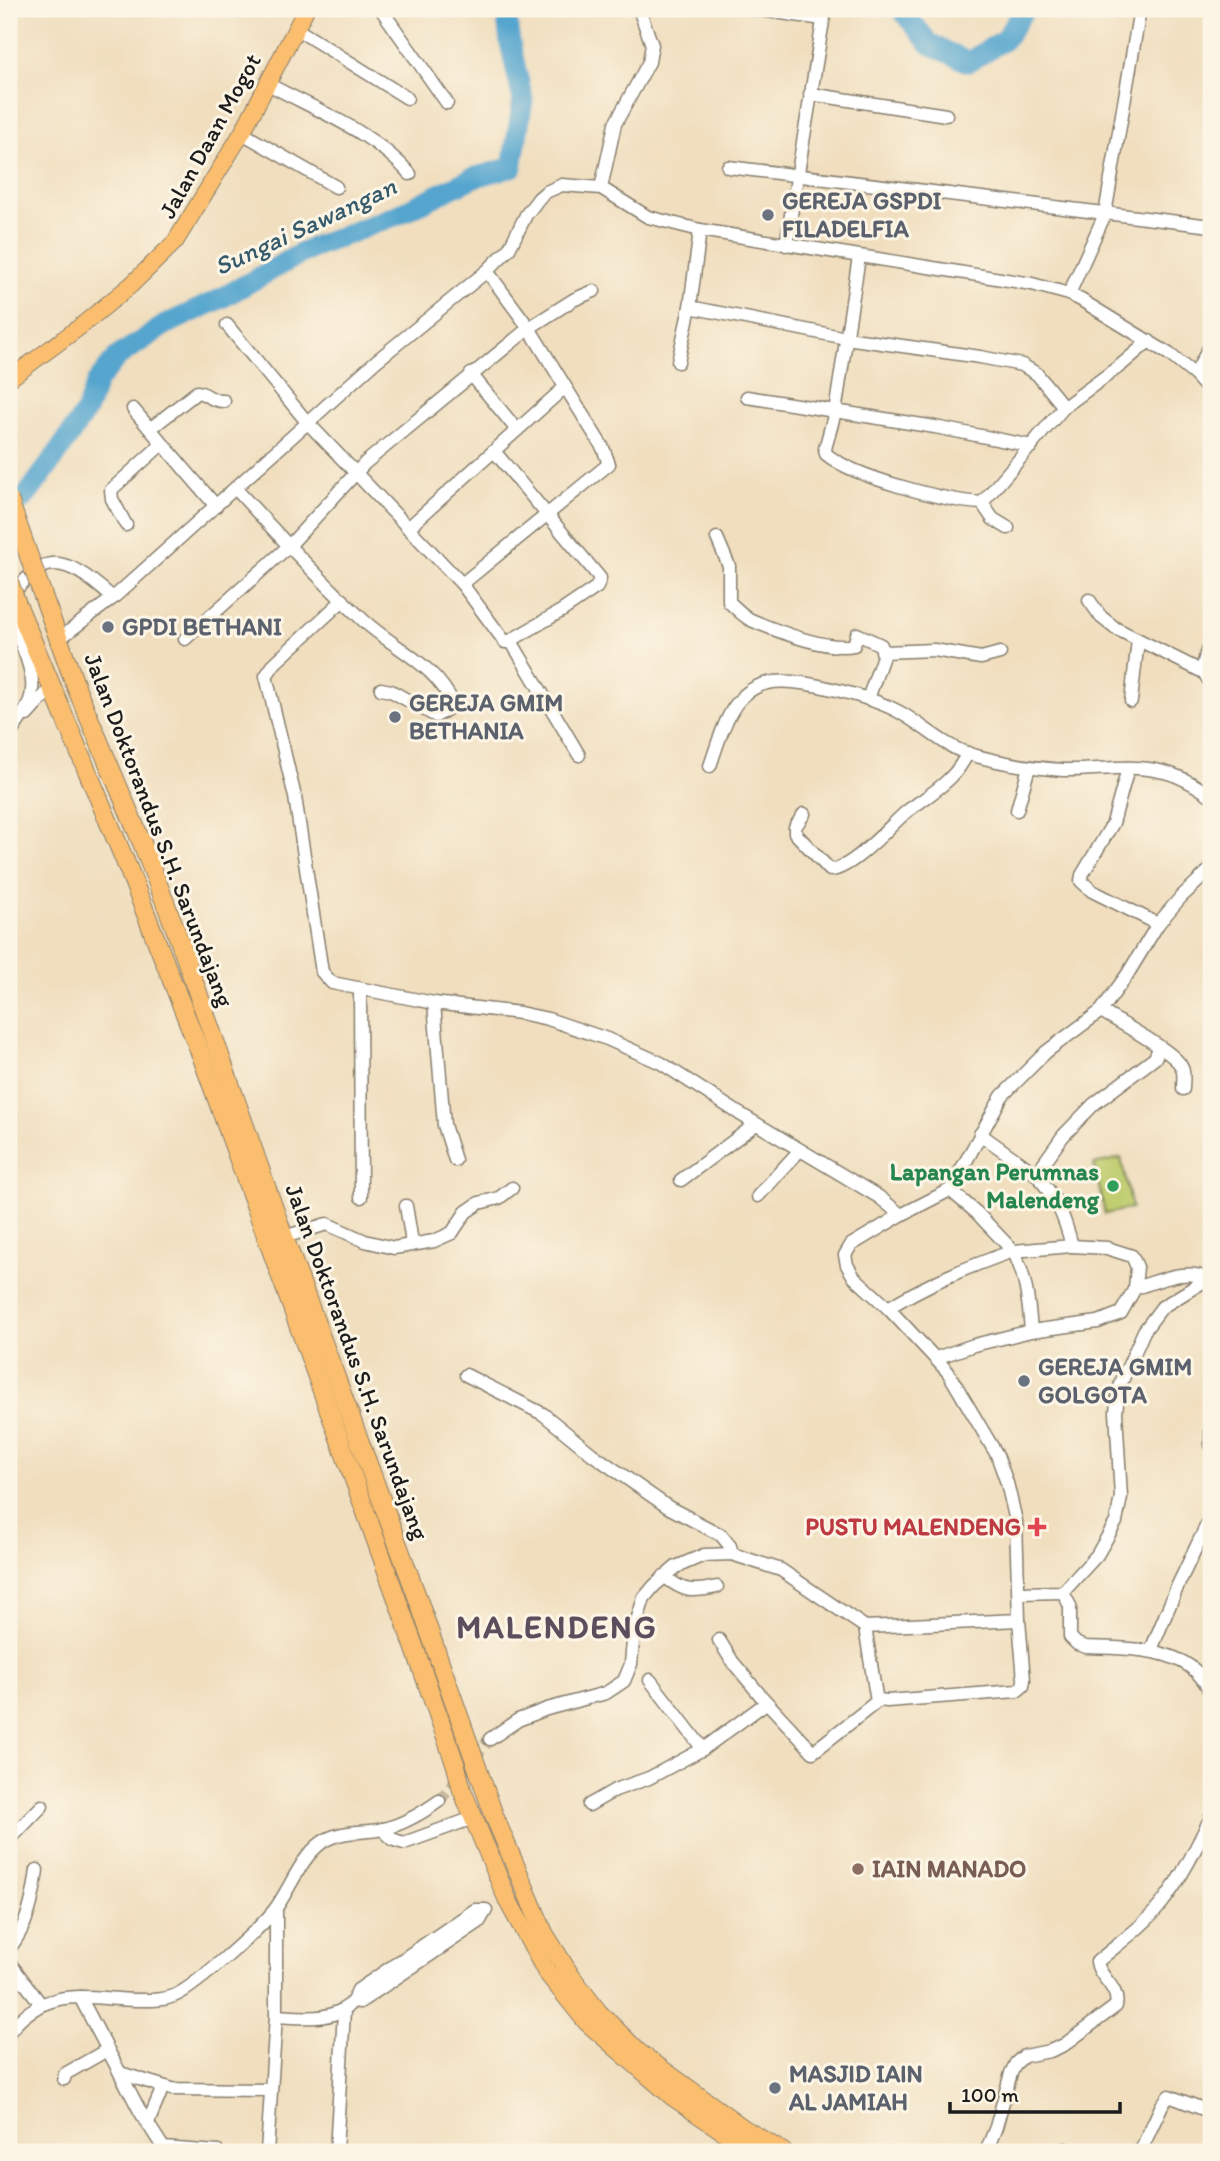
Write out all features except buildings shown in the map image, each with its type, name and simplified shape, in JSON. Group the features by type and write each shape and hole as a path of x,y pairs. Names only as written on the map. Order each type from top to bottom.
{"highway":[{"name":"Jalan Doktorandus S.H. Sarundajang","path":"9,500 76,688 175,928 253,1175 473,1818 506,1896 546,1971 587,2022 672,2096 754,2152"},
{"name":"Jalan Doktorandus S.H. Sarundajang","path":"9,582 11,605 52,687 133,881 201,1055 253,1175 284,1237 411,1578 495,1818 544,1933 570,1975 598,2012 638,2052 724,2116 783,2152"}],"main road":[{"name":"Jalan Daan Mogot","path":"9,379 81,326 176,243 242,133 306,9"}],"street":[{"path":"381,9 404,38 447,103"},
{"path":"601,188 615,124 649,62 652,45 639,9"},
{"path":"752,9 824,14 786,245"},
{"path":"1130,9 1147,9"},
{"path":"1069,294 1105,214 1140,9"},
{"path":"295,28 407,97"},
{"path":"268,84 380,146 410,174"},
{"path":"810,94 946,115"},
{"path":"242,133 336,187"},
{"path":"728,167 1211,226"},
{"path":"59,639 113,598 404,337 487,271 509,249 538,198 562,185 601,188 648,217 700,230 1032,284 1069,294 1149,341 1195,375 1211,393"},
{"path":"678,362 690,307 700,230"},
{"path":"859,257 835,412 825,449 828,456 894,485 982,503"},
{"path":"462,584 609,464 603,448 529,328 487,271"},
{"path":"185,639 289,546 365,463 529,328 573,300 594,291"},
{"path":"690,307 846,338 1022,365 1037,374 1064,407"},
{"path":"227,325 307,422 462,584 505,642 563,610 597,587 600,582 598,574 546,516 494,451"},
{"path":"982,503 1064,407 1149,341"},
{"path":"1195,375 1211,344"},
{"path":"471,374 517,430"},
{"path":"408,528 564,388"},
{"path":"150,429 197,392 202,392 214,401 224,401"},
{"path":"747,397 1032,446"},
{"path":"133,409 216,506"},
{"path":"126,525 112,499 111,490 162,444"},
{"path":"236,489 343,600 371,626 425,665 454,705 436,716 391,691 381,689"},
{"path":"982,503 990,516 1008,528"},
{"path":"717,538 729,566 729,602 749,619 812,642 844,648 854,645 857,635 878,643 883,652 868,699"},
{"path":"9,736 33,691 11,605 41,567 56,564 69,567 113,598"},
{"path":"343,600 267,671 266,678 295,797 322,972 332,984 434,1003 534,1016 607,1039 661,1063 756,1124 880,1197 901,1215"},
{"path":"1089,600 1112,626 1203,672 1211,683"},
{"path":"1131,701 1138,640"},
{"path":"510,641 579,755"},
{"path":"1203,672 1205,656 1211,643"},
{"path":"883,652 933,650 981,658 1000,653"},
{"path":"710,766 725,720 742,698 760,685 776,682 798,683 868,699 898,711 942,740 968,753 1029,768 1145,768 1172,774 1211,796"},
{"path":"9,736 52,687"},
{"path":"804,814 795,827 795,833 830,870 836,870 934,792 960,767 968,753"},
{"path":"1017,810 1029,768"},
{"path":"1128,768 1113,823 1081,881 1092,891 1158,924"},
{"path":"719,1640 732,1661 766,1703 813,1752 875,1704 1017,1691 1023,1686 1016,1521 997,1455 948,1371 888,1308 854,1277 845,1255 851,1245 950,1190 1002,1096 1046,1052 1101,1011 1158,924 1181,897 1211,869"},
{"path":"360,989 361,1197"},
{"path":"434,1003 444,1125 455,1160"},
{"path":"1101,1011 1181,1065 1183,1088"},
{"path":"1036,1174 1063,1136 1094,1104 1155,1058 1159,1048"},
{"path":"681,1181 756,1124"},
{"path":"980,1134 1036,1174 1054,1195 1061,1208 1072,1246"},
{"path":"758,1196 800,1150"},
{"path":"284,1237 327,1224 382,1246 394,1248 445,1238 459,1226 466,1212 483,1202 499,1198 512,1188"},
{"path":"950,1190 977,1213 1013,1251 1026,1289 1031,1331"},
{"path":"406,1206 411,1244"},
{"path":"888,1308 954,1272 1013,1251 1072,1246 1107,1248 1128,1253 1135,1261 1135,1288 1121,1313 1098,1322 1031,1331 974,1345 936,1358"},
{"path":"1135,1288 1180,1275 1209,1278"},
{"path":"1020,1593 1063,1592 1097,1555 1116,1522 1121,1497 1116,1412 1121,1383 1144,1331 1162,1307 1209,1278"},
{"path":"467,1375 543,1414 603,1462 668,1507 720,1535 730,1546 732,1554"},
{"path":"1211,1412 1211,1445"},
{"path":"1151,1650 1211,1516"},
{"path":"490,1739 518,1720 606,1693 624,1681 631,1664 637,1614 644,1598 664,1576 697,1556 732,1554 781,1570 866,1627 1019,1620"},
{"path":"664,1576 685,1590 717,1587"},
{"path":"1063,1592 1070,1606 1069,1632 1072,1640 1086,1647 1151,1650 1174,1658 1209,1679 1211,1695"},
{"path":"866,1627 875,1704"},
{"path":"650,1680 703,1749"},
{"path":"589,1805 615,1790 649,1778 703,1749 766,1703"},
{"path":"9,2032 38,2001 80,1997 155,2000 179,1994 237,1946 276,1909 306,1860 320,1843 342,1833 382,1829 405,1822 439,1801"},
{"path":"9,1840 42,1806"},
{"path":"986,2152 1016,2063 1024,2056 1064,2045 1116,2006 1116,1992 1098,1968 1097,1962 1140,1926 1162,1903 1174,1887 1211,1817"},
{"path":"382,1829 394,1840 404,1843 473,1818"},
{"path":"9,1949 27,1921 37,1870"},
{"path":"276,2016 317,2018 360,2002 480,1922 486,1910 506,1896"},
{"path":"267,2152 276,2016 276,1909"},
{"path":"9,1962 38,2001"},
{"path":"80,1997 164,2150 218,2152"},
{"path":"336,2152 349,2006"},
{"path":"64,2079 65,2074 107,2050"},
{"path":"120,2073 163,2087 270,2090"},
{"path":"148,2123 163,2087"},
{"path":"1140,2152 1169,2095 1211,2112"}],"green space":[{"name":"Lapangan Perumnas Malendeng","path":"1121,1158 1132,1208 1105,1214 1094,1164"}],"waterway":[{"name":"Sungai Sawangan","path":"9,510 27,495 57,454 86,411 97,382 117,357 165,325 220,299 309,249 397,215 472,178 512,167 523,100 510,43 506,9"},
{"name":"Sungai Sawangan","path":"903,9 930,44 968,62 1004,40 1025,9"}],"tunnel":[{"path":"439,1801 490,1739"}],"place":[{"name":"GEREJA GSPDI FILADELFIA","path":"768,215"},
{"name":"GPDI BETHANI","path":"108,627"},
{"name":"GEREJA GMIM BETHANIA","path":"395,717"},
{"name":"Lapangan Perumnas Malendeng","path":"1113,1186"},
{"name":"GEREJA GMIM GOLGOTA","path":"1024,1381"},
{"name":"PUSTU MALENDENG","path":"1037,1527"},
{"name":"IAIN MANADO","path":"858,1869"},
{"name":"MASJID IAIN AL JAMIAH","path":"775,2088"}],"district":[{"name":"MALENDENG","path":"557,1627"}]}
